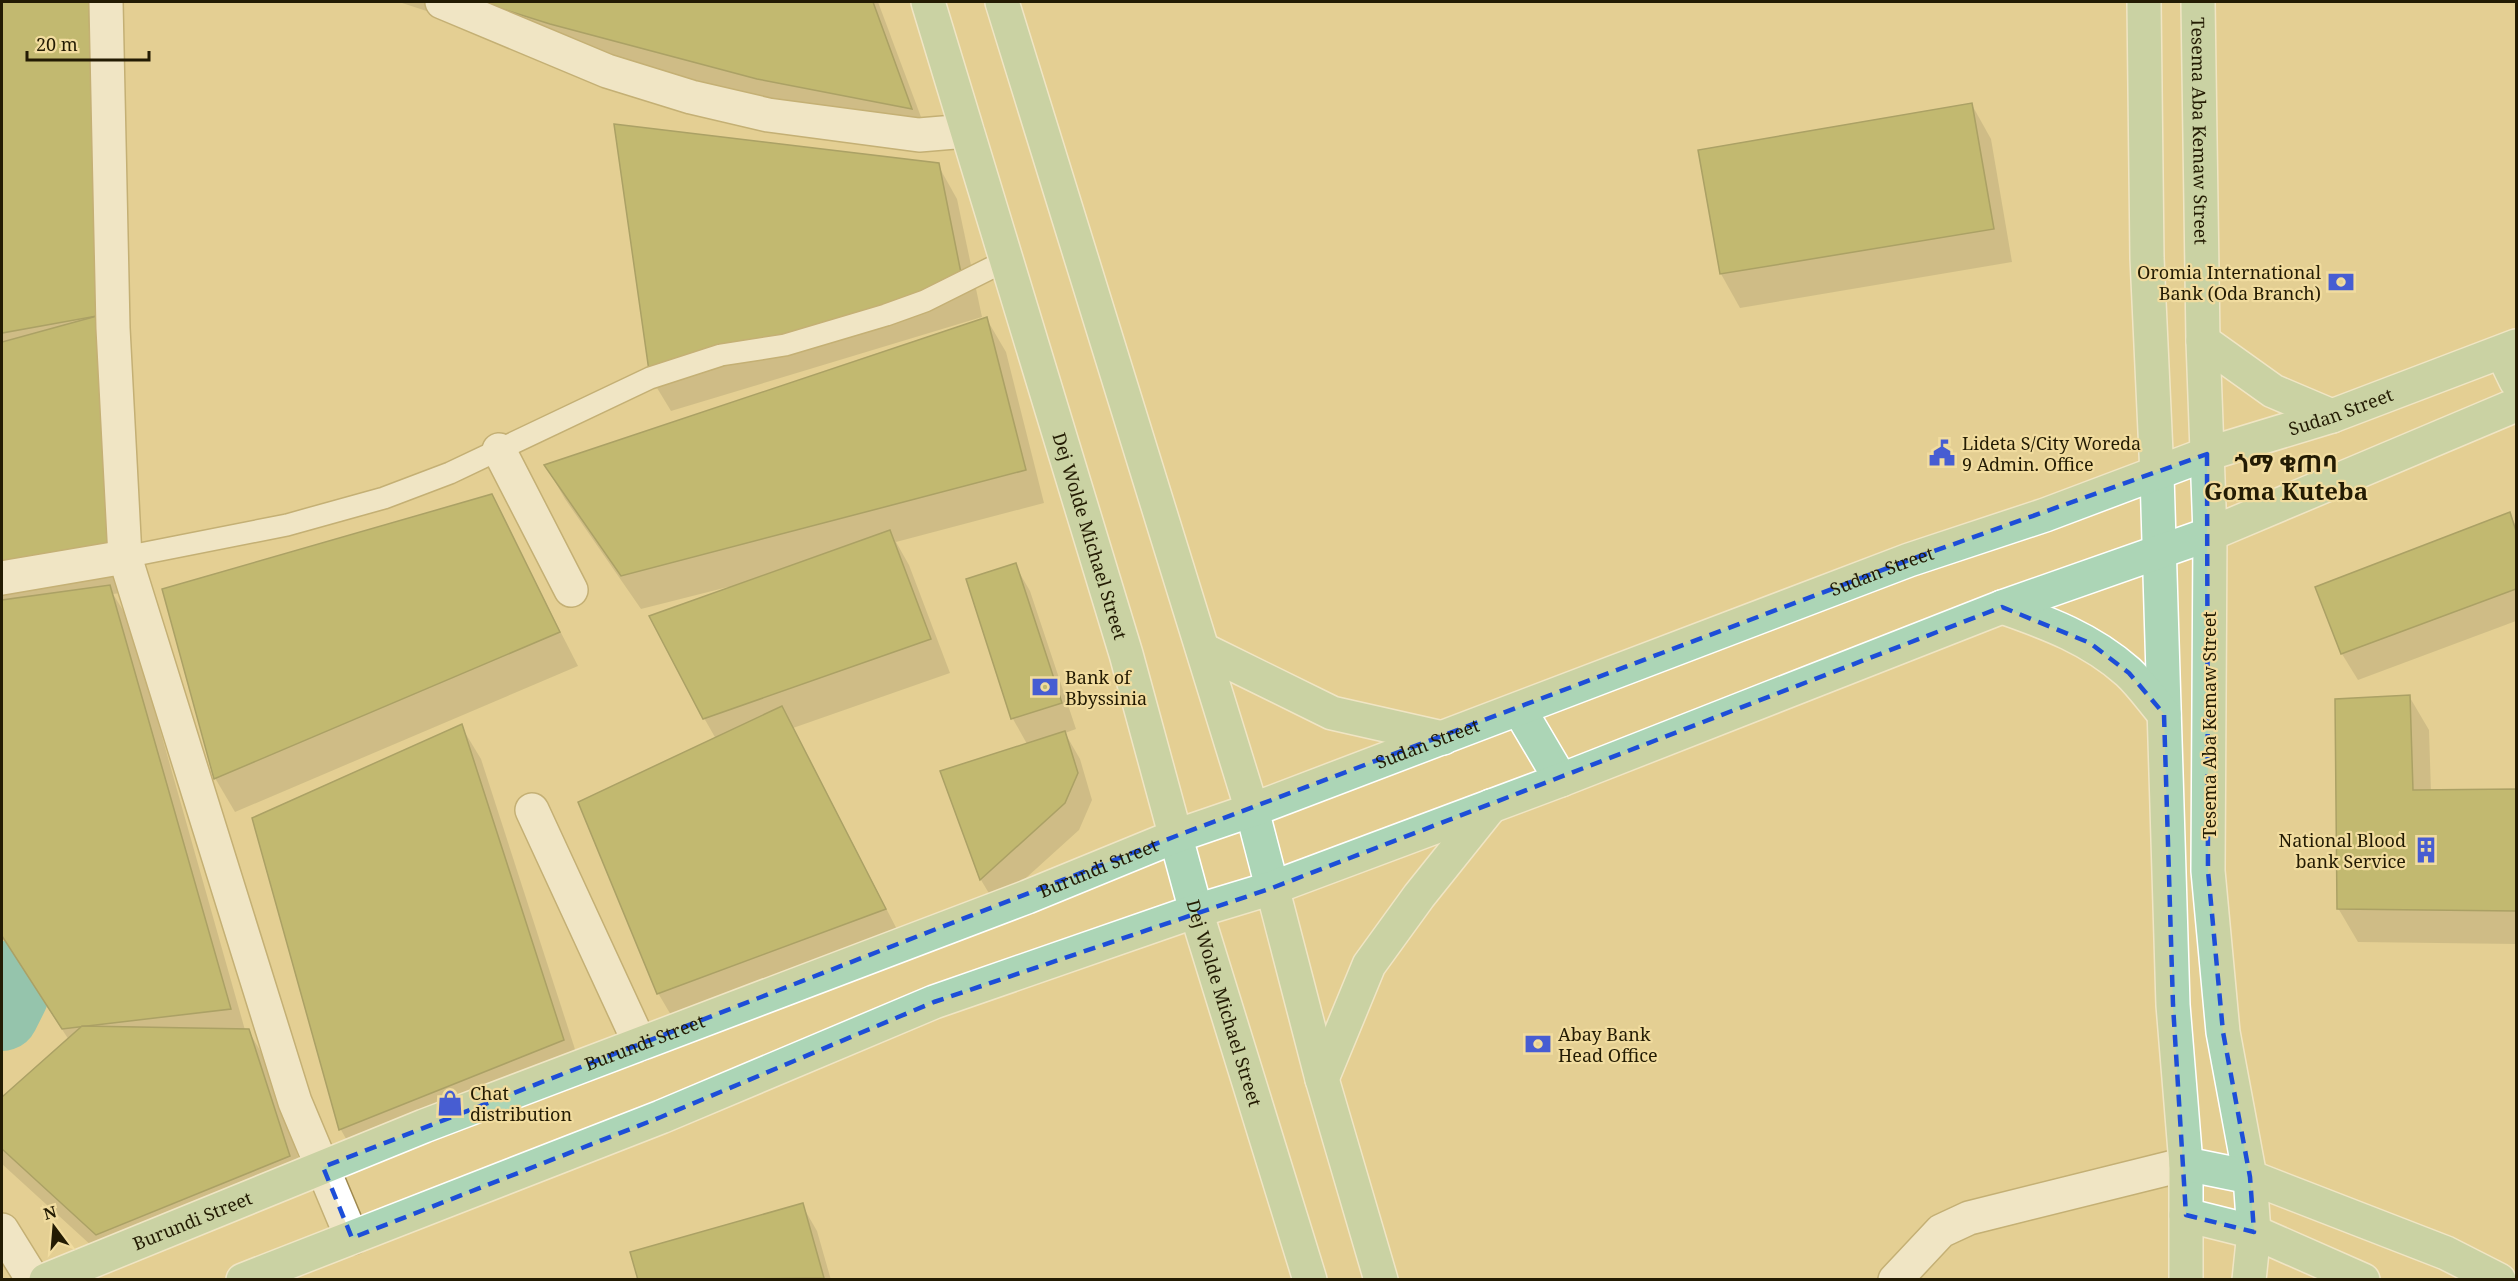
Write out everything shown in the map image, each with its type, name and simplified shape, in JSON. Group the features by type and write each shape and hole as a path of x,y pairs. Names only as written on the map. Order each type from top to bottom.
{"main road":[{"name":"Dej Wolde Michael Street","path":"928,2 1060,443 1126,654 1196,910 1310,1280"},
{"path":"1002,2 1252,810 1322,1079 1381,1280"},
{"path":"2144,2 2147,258 2157,475 2173,1005 2186,1164 2186,1280"},
{"name":"Tesema Aba Kemaw Street","path":"2198,2 2203,341 2210,534 2208,871 2223,1032 2250,1177 2254,1232 2249,1280"},
{"path":"2203,341 2272,391 2332,416"},
{"path":"2509,349 2517,381"},
{"name":"Sudan Street","path":"1176,836 1252,810 1909,560 2157,475 2206,454 2332,416 2509,349"},
{"path":"243,1280 661,1117 934,1002 1196,910 1272,888 1561,780 2002,607 2210,534 2517,405"},
{"path":"2002,607 2064,629 2090,643 2129,673 2164,714"},
{"path":"1204,650 1332,713 1443,738"},
{"path":"1519,709 1561,780"},
{"path":"1322,1079 1369,965 1414,903 1491,806"},
{"name":"Burundi Street","path":"46,1280 323,1167 1027,897 1176,836"},
{"path":"2186,1164 2250,1177 2446,1253 2499,1280"},
{"path":"2186,1215 2254,1232 2363,1280"}],"street":[{"path":"106,2 113,328 125,557 295,1102 352,1238"},
{"path":"442,2 607,71 691,97 768,115 919,135 966,131"},
{"path":"499,450 572,590"},
{"path":"2,578 125,557"},
{"path":"532,810 640,1044"},
{"path":"1895,1280 1941,1231 1969,1218 2186,1164"},
{"path":"2,1230 33,1280"}],"lane":[{"path":"125,557 287,525 384,498 499,450 650,378 721,355 785,345 886,315 925,301 1007,260"}],"highlighted area":[{"path":"2207,454 2208,871 2223,1032 2250,1177 2254,1232 2186,1215 2173,1005 2164,714 2129,673 2090,643 2002,607 1272,888 934,1002 661,1117 352,1238 323,1167 1176,836 1909,560"}],"building":[{"path":"2,2 89,2 97,316 2,333"},
{"path":"480,2 873,2 912,109 757,79 550,24"},
{"path":"1972,103 1994,229 1720,274 1698,150"},
{"path":"614,124 939,163 963,283 650,378"},
{"path":"97,316 125,557 2,572 2,342"},
{"path":"987,317 1026,470 621,576 544,465"},
{"path":"492,494 560,632 214,779 162,589"},
{"path":"2510,512 2516,531 2516,589 2341,654 2315,587"},
{"path":"890,530 931,639 703,719 649,616"},
{"path":"1016,563 1062,703 1011,719 966,579"},
{"path":"110,585 231,1009 62,1029 2,936 2,600"},
{"name":"National Blood bank Service","path":"2410,695 2413,790 2516,789 2516,911 2337,909 2335,699"},
{"path":"782,706 886,909 657,994 578,802"},
{"path":"462,724 564,1040 339,1130 252,818"},
{"path":"1065,731 1078,773 1065,803 980,880 940,771"},
{"path":"82,1026 249,1029 290,1156 96,1235 2,1149 2,1097"},
{"path":"803,1203 824,1278 638,1280 630,1252"}],"waterway":[{"path":"2,978 12,994 2,1014"}],"place":[{"name":"Oromia International Bank (Oda Branch)","path":"2341,282"},
{"name":"Lideta S/City Woreda 9 Admin. Office","path":"1942,453"},
{"name":"Bank of Bbyssinia","path":"1045,687"},
{"name":"National Blood bank Service","path":"2426,850"},
{"name":"Abay Bank Head Office","path":"1538,1044"},
{"name":"Chat distribution","path":"450,1103"}],"district":[{"name":"ጎማ ቁጠባ Goma Kuteba","path":"2286,476"}]}
